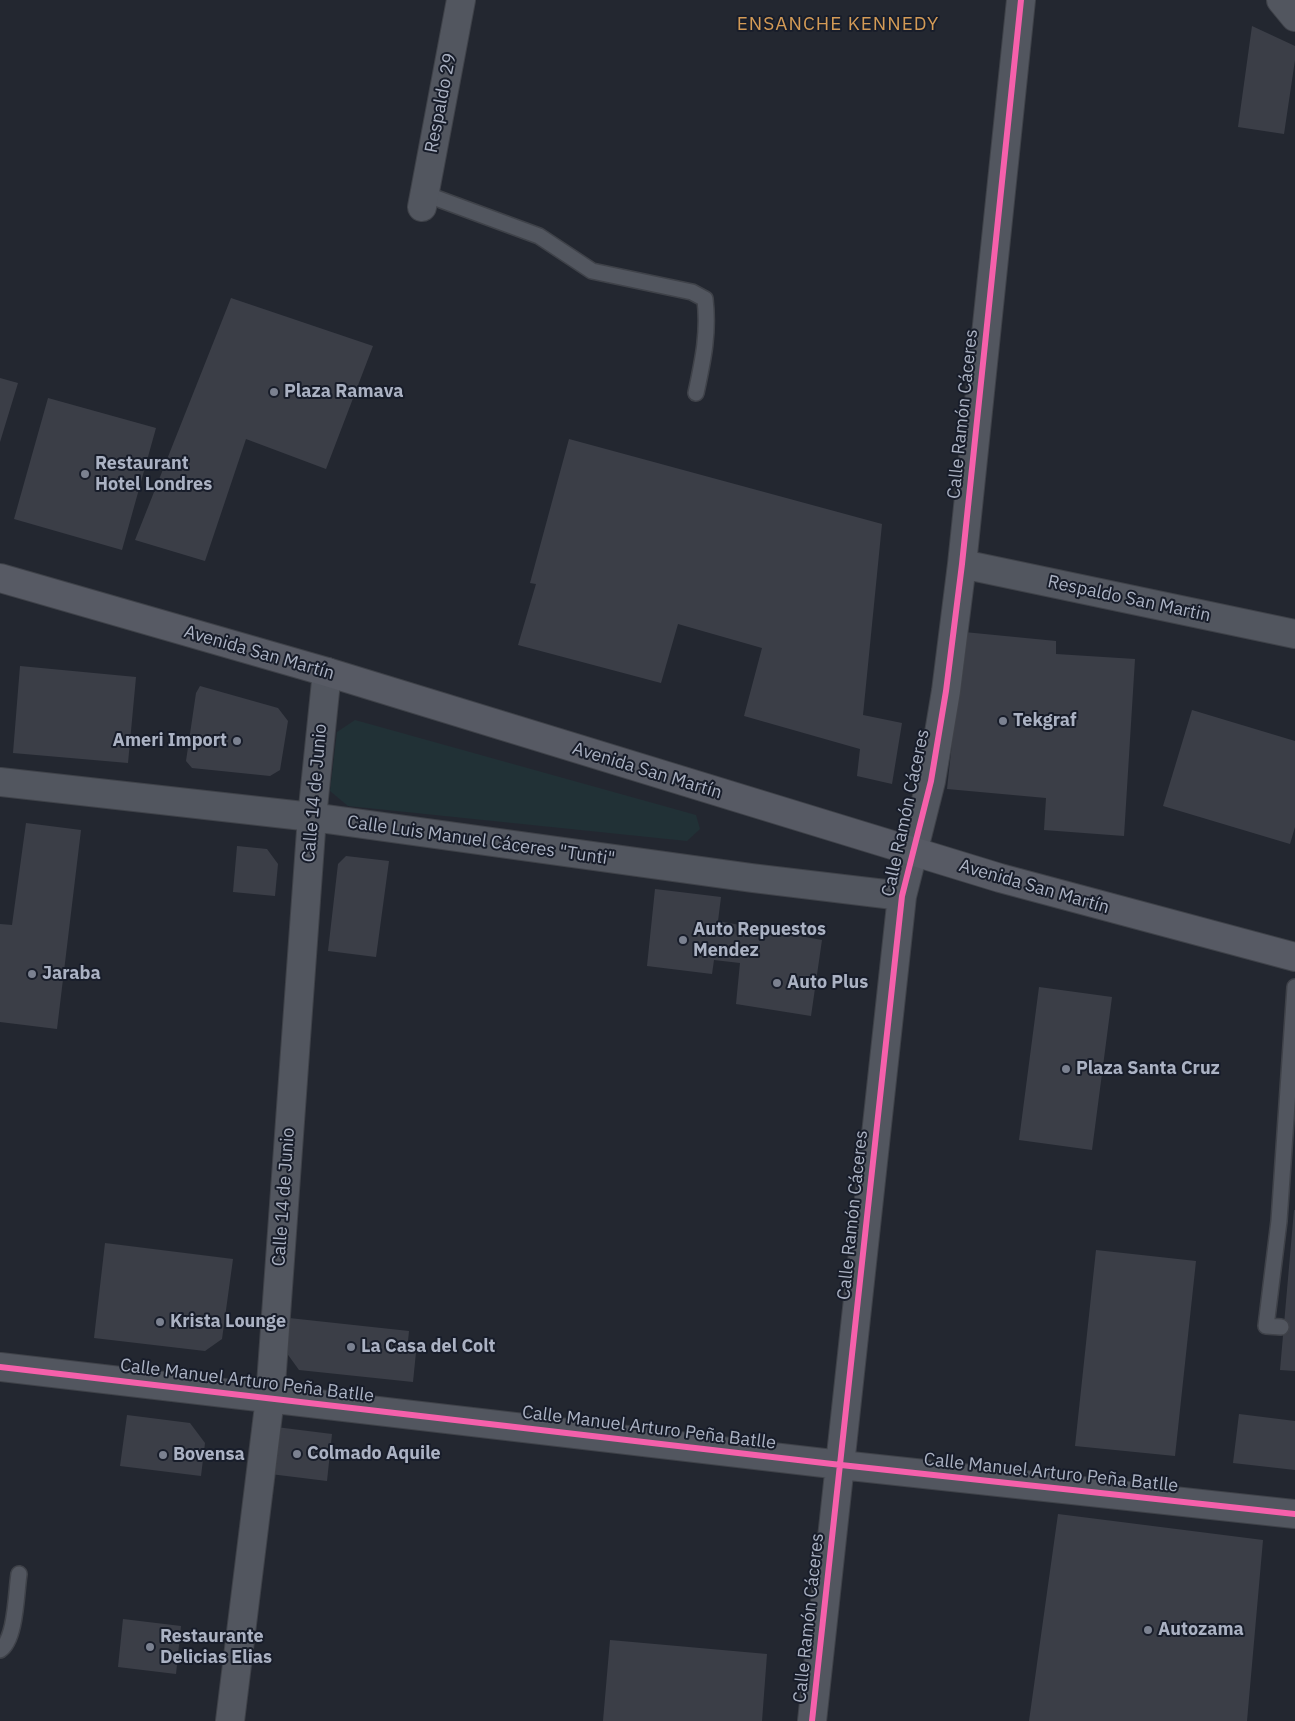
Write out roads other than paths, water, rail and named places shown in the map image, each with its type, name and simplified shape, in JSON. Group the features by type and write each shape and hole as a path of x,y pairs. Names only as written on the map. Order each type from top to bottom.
{"main road":[{"name":"Avenida San Martín","path":"0,578 327,672 912,853 1295,957"}],"street":[{"name":"Respaldo 29","path":"423,200 461,0"},
{"name":"Calle Ramón Cáceres","path":"812,1721 902,896 934,764 946,692 962,564 1021,0"},
{"path":"1281,0 1295,17"},
{"name":"Respaldo San Martin","path":"962,564 1295,634"},
{"name":"Calle 14 de Junio","path":"230,1721 270,1398 312,817 327,672"},
{"name":"Calle Luis Manuel Cáceres \"Tunti\"","path":"0,782 312,817 752,878 902,896"},
{"name":"Calle Manuel Arturo Peña Batlle","path":"0,1366 841,1465 1295,1514"}],"lane":[{"path":"423,200 539,236 592,271 692,292 705,299 707,320 705,350 696,393"},
{"path":"1281,1327 1266,1326 1282,1221 1295,987"},
{"path":"0,1650 5,1647 11,1636 18,1574"}],"place":[{"name":"Plaza Ramava","path":"274,392"},
{"name":"Restaurant Hotel Londres","path":"85,474"},
{"name":"Tekgraf","path":"1003,721"},
{"name":"Ameri Import","path":"237,741"},
{"name":"Auto Repuestos Mendez","path":"683,940"},
{"name":"Jaraba","path":"32,974"},
{"name":"Auto Plus","path":"777,983"},
{"name":"Plaza Santa Cruz","path":"1066,1069"},
{"name":"Krista Lounge","path":"160,1322"},
{"name":"La Casa del Colt","path":"351,1347"},
{"name":"Colmado Aquile","path":"297,1454"},
{"name":"Bovensa","path":"163,1455"},
{"name":"Autozama","path":"1148,1630"},
{"name":"Restaurante Delicias Elias","path":"150,1647"}],"district":[{"name":"ENSANCHE KENNEDY","path":"838,25"}]}
